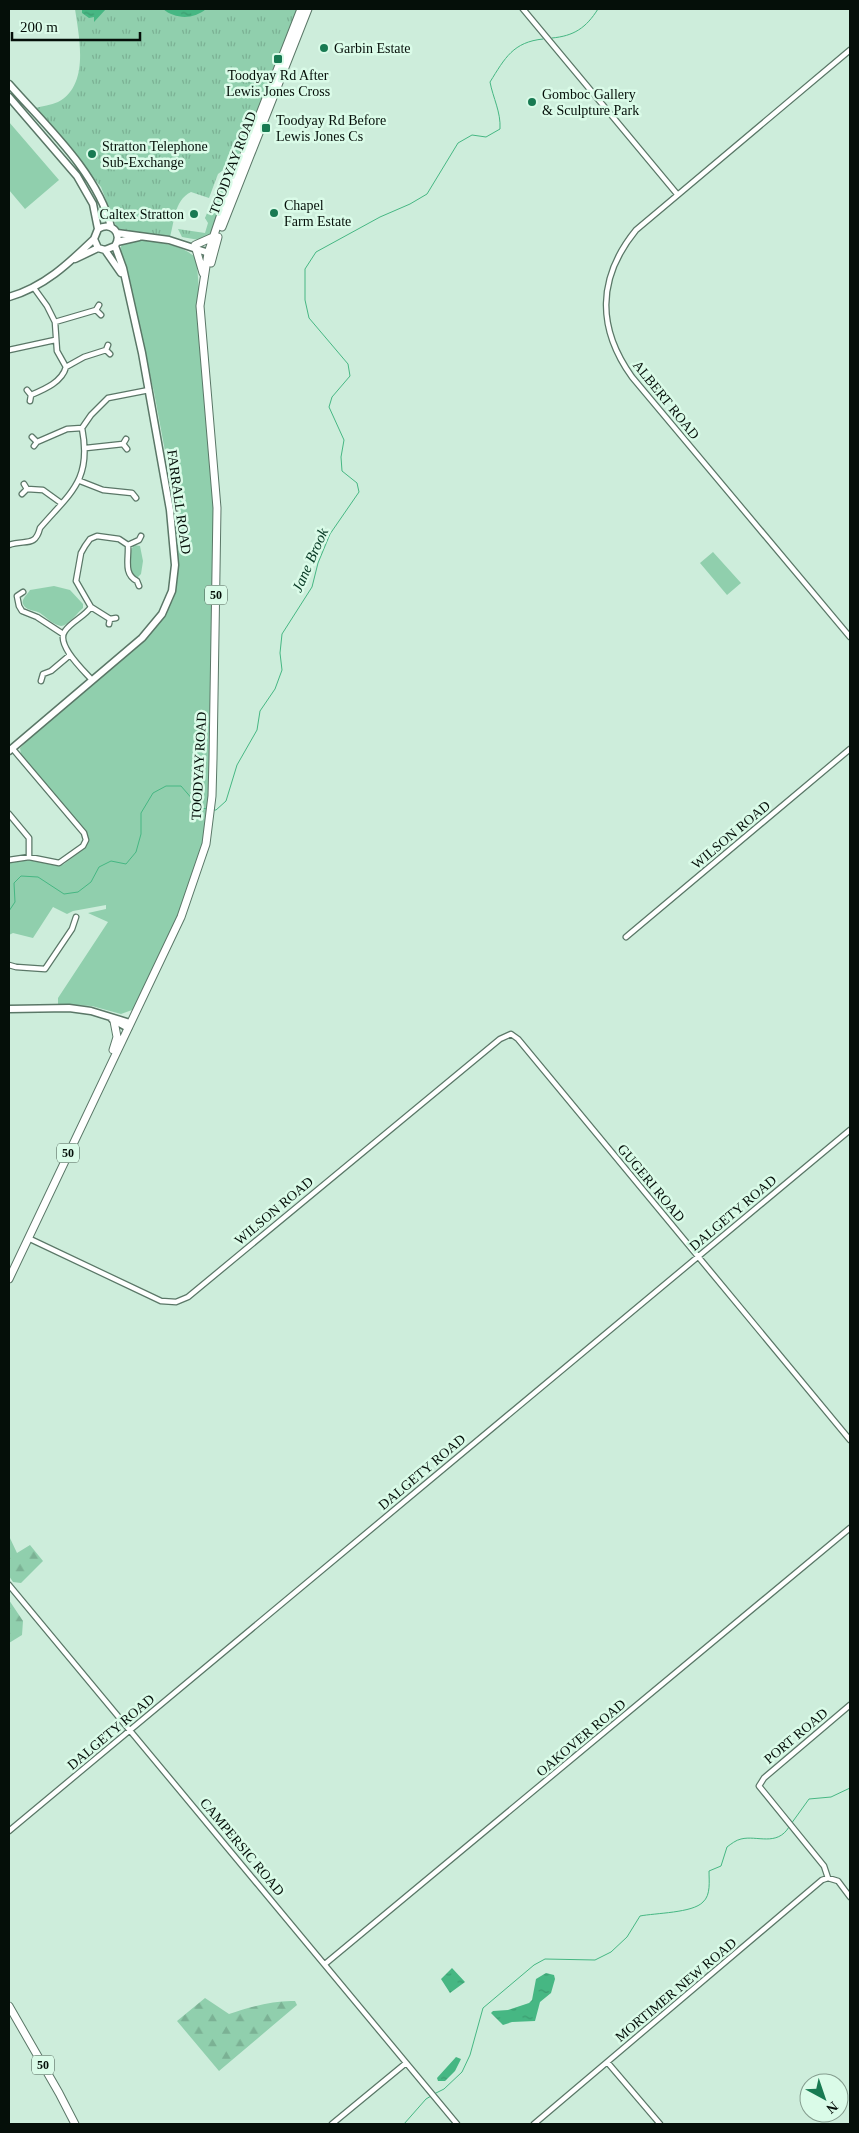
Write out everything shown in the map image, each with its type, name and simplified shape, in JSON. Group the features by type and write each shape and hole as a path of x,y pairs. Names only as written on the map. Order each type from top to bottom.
{"main road":[{"name":"TOODYAY ROAD","path":"203,333 213,237 301,9"},
{"name":"TOODYAY ROAD","path":"9,1279 181,917 206,844 212,796 217,508 200,306 204,278 211,251 308,9"},
{"path":"9,84 84,171 95,187 111,227 117,233 169,240 211,251"},
{"path":"9,97 77,176 93,204 98,229 94,239 74,259 34,288 9,297"},
{"path":"98,229 106,226 111,227"},
{"name":"FARRALL ROAD","path":"10,750 153,626 162,614 173,584 175,565 170,510 135,318 116,244 117,233"},
{"path":"74,259 140,237"},
{"path":"194,246 213,237"},
{"name":"FARRALL ROAD","path":"94,239 125,278"},
{"path":"194,246 204,278"},
{"path":"9,1009 60,1007 90,1011 129,1025"},
{"path":"106,1072 117,1037 113,1020"},
{"name":"50","path":"9,2006 60,2093 75,2124"}],"street":[{"path":"523,9 677,194"},
{"name":"ALBERT ROAD","path":"850,50 646,220 628,239 610,276 606,304 606,319 614,348 632,377 850,637"},
{"path":"34,288 47,306 55,322 57,351 66,367"},
{"path":"55,322 96,310 99,305"},
{"path":"96,310 101,315"},
{"path":"9,350 55,340"},
{"path":"31,395 56,382 62,376 66,367 84,357 108,352 108,345"},
{"path":"27,390 31,395 30,401"},
{"path":"9,545 32,542 38,538 40,528 80,481 84,469 86,448 82,428 91,415 108,398 149,390"},
{"path":"32,437 35,444 67,429 82,428"},
{"path":"86,448 125,442 127,449"},
{"path":"80,481 103,490 132,492"},
{"path":"24,484 27,489"},
{"path":"132,492 135,486"},
{"path":"22,494 27,489 43,490 61,503"},
{"path":"132,492 136,498"},
{"path":"116,618 110,622 91,607 76,581 81,553 90,540 97,536 119,539 128,545"},
{"path":"128,545 141,540"},
{"path":"128,545 127,568 130,576 139,582"},
{"path":"23,592 15,595 22,611 37,617 63,634 70,655 92,680"},
{"path":"63,634 91,607"},
{"path":"41,681 43,674 51,671 70,655"},
{"name":"WILSON ROAD","path":"626,937 850,749"},
{"path":"9,860 29,857 62,862 83,846 86,837 10,750"},
{"path":"9,814 29,838 29,857"},
{"path":"9,965 45,969 72,929 76,917"},
{"name":"WILSON ROAD","path":"28,1238 162,1301 176,1302 188,1297 500,1039 511,1034"},
{"name":"GUGERI ROAD","path":"511,1034 518,1039 850,1440"},
{"name":"DALGETY ROAD","path":"9,1832 850,1130"},
{"name":"OAKOVER ROAD","path":"325,1964 850,1528"},
{"name":"CAMPERSIC ROAD","path":"9,1585 457,2124"},
{"name":"PORT ROAD","path":"830,1878 824,1866 759,1786 764,1778 850,1705"},
{"path":"830,1878 850,1896"},
{"name":"MORTIMER NEW ROAD","path":"534,2124 815,1886 830,1878"},
{"path":"608,2062 660,2124"},
{"path":"332,2124 406,2063"}],"green space":[{"path":"75,9 301,9 239,168 222,171 218,174 209,198 191,192 185,196 178,207 169,240 119,229 116,226 101,187 35,108 58,102 68,94 75,84 80,60 80,46"},
{"path":"9,122 59,180 25,209 9,190"},
{"path":"225,176 230,178 230,182 212,235 199,240 182,237 178,229 205,233 208,223 205,218 221,179"},
{"path":"136,239 180,248 192,255 197,263 217,544 210,816 192,889 141,1001 132,1010 121,1014 92,1006 58,1004 58,998 108,922 88,913 106,909 106,905 73,911 67,914 53,907 33,938 13,933 9,935 9,863 29,860 59,866 86,847 88,839 85,830 21,755 20,748 25,743 24,741 161,619 173,600 178,576 173,494 154,392 120,250 122,244"},
{"path":"134,545 140,546 143,561 141,574 137,578 131,572 129,563 130,553"},
{"path":"713,552 741,583 727,595 700,563"},
{"path":"54,586 70,590 83,604 83,608 69,622 61,626 50,621 40,613 26,608 23,604 24,598 30,590"},
{"path":"9,1536 17,1553 30,1545 43,1561 21,1583 13,1582 9,1576"},
{"path":"9,1600 23,1621 22,1635 9,1643"},
{"path":"205,1998 229,2014 271,2003 295,2001 297,2005 219,2071 177,2021"}],"water":[{"path":"82,9 106,9 94,22 94,17 89,18 82,13"},
{"path":"163,9 206,9 201,13 184,17 173,15"},
{"path":"452,1968 465,1982 450,1993 441,1979"},
{"path":"546,1973 554,1975 555,1979 551,1993 540,2002 535,2021 512,2022 503,2025 491,2013 529,2003 532,2000 536,1979"},
{"path":"456,2057 461,2059 455,2071 445,2081 438,2081 437,2078"}],"waterway":[{"name":"Jane Brook","path":"552,38 579,30 598,9"},
{"name":"Jane Brook","path":"212,810 216,810 226,801 237,765 257,730 260,711 275,689 282,670 280,653 282,634 312,587 318,563 330,534 359,492 357,483 342,471 341,457 344,440 329,407 332,397 350,376 348,364 309,318 305,300 305,269 316,252 427,194 458,143 472,135 486,137 500,129 498,111 490,82 505,59 517,48 543,39"},
{"name":"Jane Brook","path":"9,911 15,902 14,883 21,876 38,877 64,894 78,892 91,882 99,867 111,861 126,864 136,852 141,834 141,813 153,793 166,786 181,786 200,808 208,809"},
{"path":"791,1824 809,1799 831,1797 850,1788"},
{"path":"434,2094 444,2089 462,2072 470,2055 483,2008 534,1965 545,1959 595,1960 611,1952 627,1937 640,1916 698,1906 707,1896 709,1871 721,1866 727,1847 741,1839 773,1839 779,1837 789,1827"},
{"path":"404,2124 426,2099 431,2096"}],"place":[{"name":"Garbin Estate","path":"324,48"},
{"name":"Toodyay Rd After Lewis Jones Cross","path":"278,59"},
{"name":"Gomboc Gallery & Sculpture Park","path":"532,102"},
{"name":"Toodyay Rd Before Lewis Jones Cs","path":"266,128"},
{"name":"Stratton Telephone Sub-Exchange","path":"92,154"},
{"name":"Chapel Farm Estate","path":"274,213"},
{"name":"Caltex Stratton","path":"194,214"}]}
